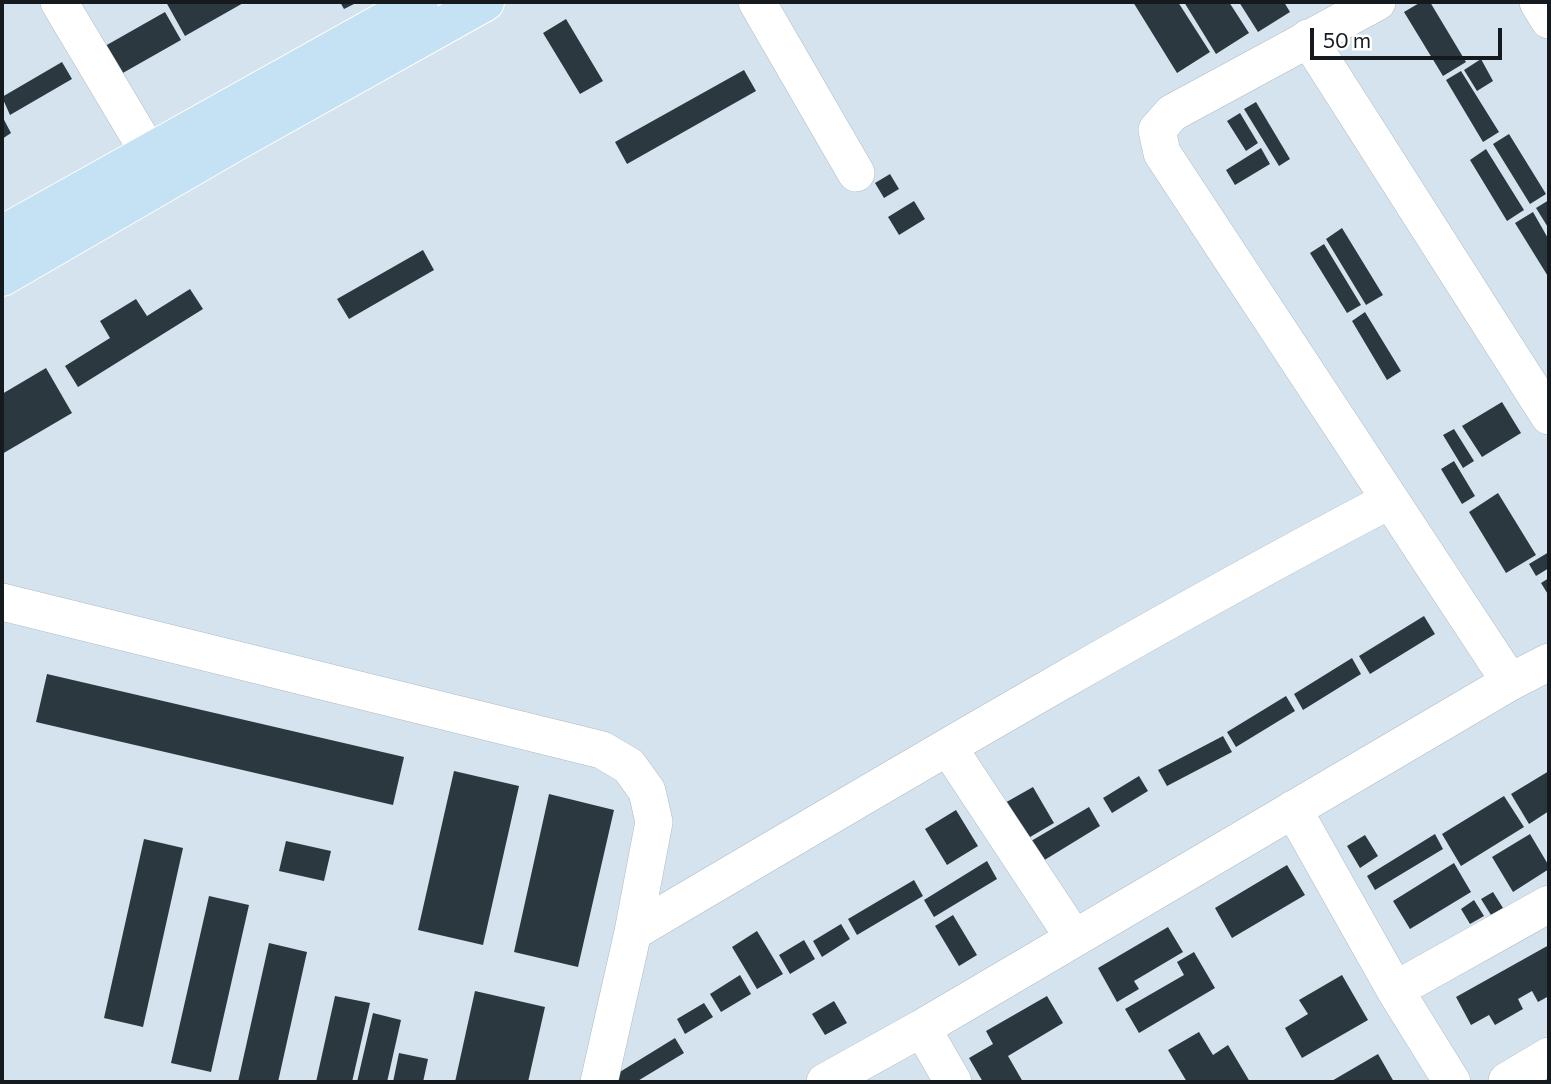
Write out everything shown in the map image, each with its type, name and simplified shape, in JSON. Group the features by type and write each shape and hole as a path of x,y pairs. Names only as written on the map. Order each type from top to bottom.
{"main road":[{"path":"2,235 419,2"},
{"path":"2,277 233,143 485,2"}],"street":[{"path":"59,2 149,153"},
{"path":"757,2 856,173"},
{"path":"1377,2 1172,113 1157,130 1162,153 1510,682"},
{"path":"1538,2 1549,20"},
{"path":"1308,38 1549,416"},
{"path":"634,932 1235,582 1390,500"},
{"path":"2,602 602,750 629,766 647,791 654,822 634,932 600,1082"},
{"path":"825,1082 922,1028 1510,682 1549,662"},
{"path":"948,747 1074,938"},
{"path":"1293,809 1395,990 1452,1082"},
{"path":"1395,990 1549,904"},
{"path":"922,1028 953,1082"},
{"path":"1507,1081 1549,1056"}],"building":[{"path":"166,2 245,2 185,36"},
{"path":"340,2 358,2 344,9"},
{"path":"1133,2 1178,2 1210,52 1177,73"},
{"path":"1184,2 1229,2 1249,33 1216,54"},
{"path":"1239,2 1284,2 1290,12 1258,32"},
{"path":"1421,2 1430,2 1466,62 1443,76 1404,12"},
{"path":"165,12 181,40 114,78 98,50"},
{"path":"566,19 603,81 580,94 543,33"},
{"path":"1481,59 1493,81 1477,91 1464,70"},
{"path":"62,62 72,79 10,115 2,97"},
{"path":"744,70 756,91 627,164 615,142"},
{"path":"1461,71 1499,132 1483,142 1446,80"},
{"path":"1256,102 1290,159 1279,166 1244,109"},
{"path":"1240,113 1258,143 1246,151 1227,121"},
{"path":"2,116 11,133 2,139"},
{"path":"1509,134 1546,194 1530,204 1493,144"},
{"path":"1261,148 1270,164 1235,185 1226,170"},
{"path":"1486,149 1524,210 1507,221 1470,160"},
{"path":"890,174 899,189 884,198 875,183"},
{"path":"1549,200 1549,229 1536,208"},
{"path":"914,201 925,219 899,235 888,217"},
{"path":"1533,212 1549,240 1549,278 1515,223"},
{"path":"1342,228 1383,295 1366,305 1326,239"},
{"path":"1324,244 1361,305 1347,313 1310,253"},
{"path":"423,250 434,270 349,319 337,299"},
{"path":"190,289 203,309 78,387 65,366 110,338 100,321 136,299 147,316"},
{"path":"1365,312 1401,371 1387,380 1352,321"},
{"path":"46,368 72,413 2,454 2,394"},
{"path":"1502,402 1521,433 1482,457 1462,426"},
{"path":"1454,429 1474,461 1463,468 1443,435"},
{"path":"1454,461 1475,496 1462,504 1441,469"},
{"path":"1498,493 1536,555 1506,573 1469,512"},
{"path":"1549,552 1549,568 1536,576 1529,564"},
{"path":"1549,578 1549,596 1541,583"},
{"path":"1424,616 1435,634 1370,674 1359,656"},
{"path":"1352,658 1361,674 1303,710 1294,694"},
{"path":"47,674 404,757 393,805 36,722"},
{"path":"1286,696 1295,711 1236,747 1227,732"},
{"path":"1223,736 1232,752 1167,786 1158,770"},
{"path":"454,771 519,786 483,945 418,930"},
{"path":"1549,771 1549,811 1529,824 1511,794"},
{"path":"1139,776 1148,791 1112,813 1103,798"},
{"path":"1033,787 1054,823 1025,840 1003,804"},
{"path":"549,794 614,810 578,967 514,952"},
{"path":"1504,796 1524,827 1461,866 1442,834"},
{"path":"1089,807 1100,826 1038,864 1026,844"},
{"path":"956,810 978,846 947,865 925,829"},
{"path":"1435,834 1443,849 1375,890 1367,876"},
{"path":"1530,834 1549,869 1513,892 1492,857"},
{"path":"1365,835 1378,856 1360,868 1347,846"},
{"path":"144,839 183,848 143,1027 104,1018"},
{"path":"286,841 331,851 324,881 279,871"},
{"path":"987,861 997,879 934,917 924,900"},
{"path":"1454,863 1471,892 1410,929 1393,901"},
{"path":"1287,865 1305,895 1232,938 1215,908"},
{"path":"914,880 923,896 857,935 848,919"},
{"path":"1493,892 1503,908 1491,915 1481,899"},
{"path":"209,896 249,905 211,1072 171,1063"},
{"path":"1474,900 1484,916 1470,924 1461,909"},
{"path":"953,915 977,955 959,966 935,926"},
{"path":"841,924 850,939 822,957 813,941"},
{"path":"1168,927 1183,952 1134,981 1139,989 1117,1002 1098,968"},
{"path":"757,931 783,974 757,989 732,947"},
{"path":"804,940 815,959 790,974 779,955"},
{"path":"269,943 307,952 278,1082 238,1082"},
{"path":"1549,945 1549,996 1538,1002 1532,991 1518,999 1523,1009 1495,1025 1489,1015 1471,1025 1456,997"},
{"path":"1194,952 1215,988 1139,1033 1125,1009 1184,975 1177,962"},
{"path":"740,975 751,994 721,1012 710,994"},
{"path":"1342,975 1368,1020 1302,1058 1285,1028 1308,1014 1299,1000"},
{"path":"475,991 545,1007 528,1082 455,1082"},
{"path":"335,996 370,1003 352,1082 316,1082"},
{"path":"1047,996 1063,1023 1008,1056 1023,1082 983,1082 969,1058 993,1044 986,1031"},
{"path":"834,1001 847,1023 825,1035 812,1014"},
{"path":"704,1003 713,1017 685,1034 677,1019"},
{"path":"373,1013 401,1020 387,1082 357,1082"},
{"path":"1199,1032 1213,1055 1228,1045 1250,1082 1187,1082 1168,1050"},
{"path":"675,1038 684,1053 636,1082 612,1082 610,1078"},
{"path":"399,1053 428,1059 423,1082 393,1082"},
{"path":"1378,1054 1394,1082 1330,1082"}]}
